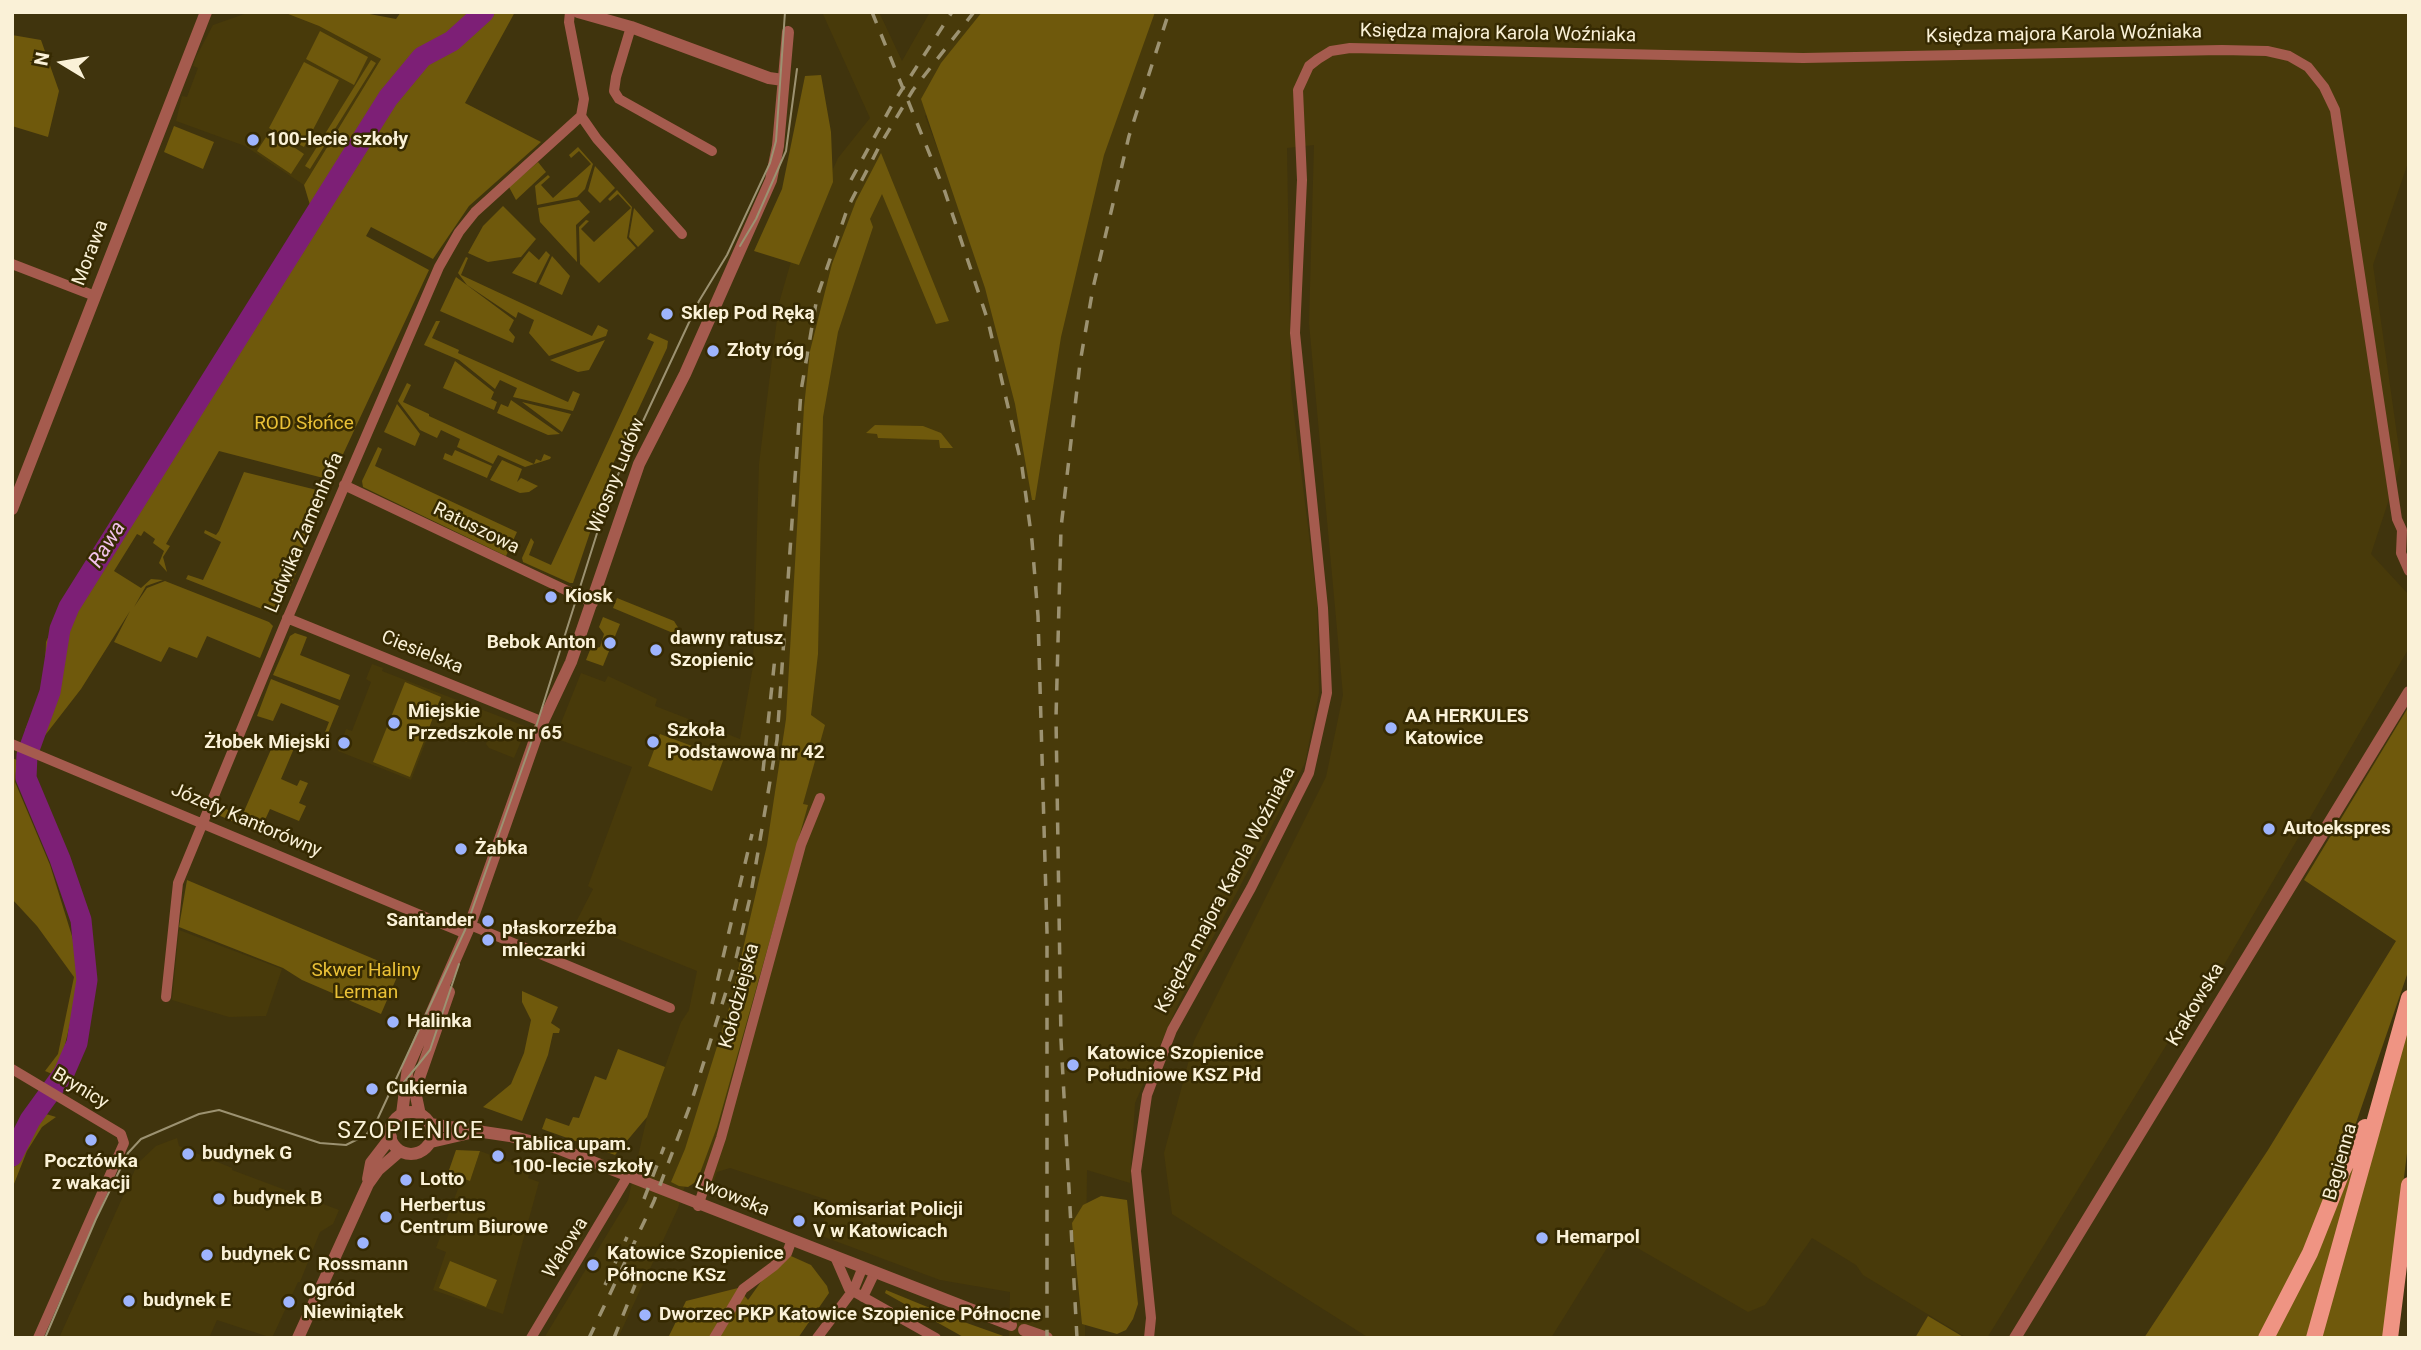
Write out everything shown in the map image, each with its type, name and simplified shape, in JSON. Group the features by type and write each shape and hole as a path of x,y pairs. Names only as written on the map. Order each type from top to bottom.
{"main road":[{"name":"Bagienna","path":"2314,1338 2409,998"},
{"path":"2266,1338 2310,1253 2343,1170 2382,1094"},
{"path":"2390,1338 2409,1185"}],"street":[{"name":"Morawa","path":"12,509 206,12"},
{"path":"570,12 569,22 584,99 581,116 597,139 682,234"},
{"path":"578,12 631,27 763,76 783,80"},
{"path":"631,27 616,77 614,91 619,99 712,151"},
{"name":"Wiosny Ludów","path":"420,1115 416,1096 417,1084 440,1022 468,930 543,722 567,673 593,603 639,464 682,381 771,180 778,146 788,32"},
{"name":"Księdza majora Karola Woźniaka","path":"1157,1338 1150,1332 1136,1171 1147,1095 1172,1030 1251,888 1309,773 1327,693 1323,608 1295,333 1302,180 1298,90 1309,66 1331,51 1350,48 1803,58 2222,50 2267,51 2289,56 2308,67 2325,87 2335,110 2397,519 2402,530 2401,553 2409,571"},
{"name":"Ludwika Zamenhofa","path":"166,997 178,883 287,618 439,267 455,238 487,200 581,116"},
{"path":"12,264 95,296"},
{"name":"Ratuszowa","path":"344,485 593,603"},
{"name":"Ciesielska","path":"287,618 543,722"},
{"name":"Krakowska","path":"2015,1338 2409,692"},
{"name":"Józefy Kantorówny","path":"12,744 468,930 670,1008"},
{"name":"Kołodziejska","path":"698,1206 721,1138 797,858 821,798"},
{"name":"Wiosny Ludów","path":"402,1114 408,1067 468,930"},
{"name":"Brynicy","path":"12,1069 116,1130 124,1143 38,1338"},
{"path":"368,1184 371,1163 391,1137 394,1121 402,1114 420,1115 430,1124 430,1142 424,1150 415,1154 400,1151 391,1137"},
{"name":"Lwowska","path":"430,1124 540,1143 629,1174 698,1206 1011,1325"},
{"name":"Lwowska","path":"430,1142 474,1132"},
{"path":"298,1338 368,1184 378,1170 400,1151"},
{"name":"Wałowa","path":"531,1338 629,1174"},
{"path":"714,1338 743,1289 780,1260 791,1242"},
{"path":"836,1259 850,1286 863,1297 936,1338"},
{"path":"817,1338 863,1270"},
{"path":"863,1270 863,1297"},
{"path":"1024,1330 1047,1338"},
{"path":"1140,1338 1150,1332"}],"shaded area":[{"path":"250,12 283,12 319,26 381,59 304,185 245,146 176,121 182,96 187,97 198,68 193,66 196,57 213,25"},
{"path":"822,12 879,12 902,61 930,12 1011,12 984,38 925,116 972,239 1135,12 2409,12 2409,160 2373,265 2401,463 2371,554 2409,595 2409,648 2186,1030 2178,1026 1987,1338 1967,1338 1863,1275 1856,1265 1812,1238 1765,1305 1748,1312 1615,1235 1551,1338 1369,1338 1172,1214 1164,1153 1194,1041 1326,777 1343,695 1309,323 1314,145 1287,148 1291,391 1317,599 1319,693 1305,763 1179,1002 1135,1103 1130,1183 1087,1170 1085,1338 1009,1338 1010,1292 940,1280 819,1235 831,1201 730,1168 717,1172 710,1193 697,1181 687,1180 678,1208 618,1338 544,1338 628,1200 647,1117 681,1022 689,1010 697,971 576,922 593,889 588,886 632,767 555,738 581,673 605,682 608,676 657,699 655,706 740,739 753,666 759,464 779,303 790,265 838,158 870,118"},
{"name":"Miejskie Przedszkole nr 65","path":"372,664 383,668 382,671 527,727 514,758 489,748 486,744 491,730 483,725 481,729 473,727 467,742 431,728 411,780 338,751 346,729 352,731 371,682 366,679"},
{"path":"179,930 282,969 266,1016 229,1017 172,1000"},
{"path":"177,1138 179,1146 232,1170 339,1210 333,1224 320,1232 300,1282 272,1338 217,1320 209,1338 59,1338 138,1163 156,1146"},
{"path":"480,1151 531,1170 528,1178 539,1182 503,1314 433,1290 446,1252 436,1248 462,1178 470,1180"}],"green space":[{"name":"ROD Słońce","path":"283,12 359,12 396,19 401,12 515,12 465,103 541,142 469,206 433,259 371,227 366,236 429,270 331,480 219,451 166,544 170,546 163,557 167,572 159,563 164,551 153,543 155,539 144,531 141,536 137,534 114,571 141,588 151,579 163,580 146,586 134,607 147,588 165,581 269,622 273,626 260,658 207,636 197,658 169,647 161,662 114,642 130,611 81,689 43,738 25,730 44,685 46,642 59,612 310,205 304,185 381,59 319,26"},
{"path":"982,12 1155,12 1104,155 1061,337 1035,500 1032,500 1015,404 985,288 921,99 941,63"},
{"path":"320,31 368,57 354,85 306,59"},
{"path":"12,35 41,40 59,91 48,137 12,126"},
{"path":"371,60 376,63 310,169 305,166"},
{"path":"304,62 339,80 304,147 269,128"},
{"path":"821,75 831,132 833,182 799,265 754,251 782,189 805,76"},
{"path":"174,126 214,142 203,169 164,152"},
{"path":"270,131 304,154 291,174 257,151"},
{"path":"578,147 593,164 585,189 577,197 537,205 535,186 548,175 550,177 541,185 553,198 591,164 579,151 571,158 569,155"},
{"path":"881,153 949,321 936,324 882,194 870,219 873,227 838,332 823,417 818,654 811,715 825,725 803,804 808,805 717,1127 697,1181 688,1187 679,1186 671,1182 685,1149 730,1005 767,845 786,719 804,407 810,351 832,264 856,201"},
{"path":"538,162 546,172 516,200 509,187"},
{"path":"595,166 615,188 600,203 588,191"},
{"path":"617,190 632,207 627,238 636,248 599,283 580,264 579,227 586,220 589,221 581,229 594,242 631,208 618,194 610,201 608,199"},
{"path":"579,200 590,212 576,225 577,262 540,222 538,208"},
{"path":"503,206 536,239 521,257 488,262 468,253 483,226"},
{"path":"634,208 654,231 638,247 629,237"},
{"path":"529,251 539,260 546,251 550,255 536,283 512,273"},
{"path":"552,256 570,276 562,295 539,284"},
{"path":"466,257 468,258 461,275 592,336 598,325 608,330 606,336 549,356 529,333 534,320 518,312 516,318 467,285 458,273"},
{"path":"456,277 514,320 509,330 515,337 513,343 440,311"},
{"path":"436,321 440,321 432,338 459,350 458,353 568,402 573,391 580,394 573,411 513,397 517,388 500,380 495,389 459,360 424,345"},
{"path":"650,333 668,341 667,348 613,464 573,583 570,583 523,562 522,558 531,538 534,542 529,555 551,565 654,342 647,339"},
{"path":"605,340 589,370 578,372 550,360"},
{"path":"455,361 494,392 491,399 497,402 494,410 443,388"},
{"path":"407,383 411,385 403,402 429,416 534,464 536,459 541,461 544,454 551,457 550,459 525,467 498,455 493,464 457,447 460,439 441,430 437,438 420,430 398,401"},
{"path":"511,400 560,434 548,435 497,413 501,404 508,407"},
{"path":"522,402 571,414 562,432"},
{"path":"397,404 420,434 415,446 384,432"},
{"path":"875,425 923,426 941,433 953,448 940,448 939,440 878,438 877,434 866,433"},
{"path":"378,447 382,449 375,466 517,532 506,556 363,487 362,481"},
{"path":"455,450 492,466 487,478 443,459 445,453 452,456"},
{"path":"502,460 522,469 517,482 521,478 538,486 529,492 520,493 490,480"},
{"path":"244,472 325,492 294,569 297,571 277,615 186,579 188,575 203,580 221,542 204,533 205,530 216,535 219,531"},
{"path":"617,598 674,621 679,629 673,633 613,608"},
{"path":"603,617 620,624 603,666 586,660 590,650 600,647 604,634 599,627"},
{"path":"295,633 307,637 300,655 350,675 340,700 273,675 290,636"},
{"path":"271,679 339,706 326,738 322,740 329,722 281,703 273,721 257,716"},
{"path":"405,682 441,697 410,777 373,762"},
{"path":"2409,706 2409,969 2345,1155 2297,1265 2259,1338 2144,1338 2268,1150 2396,941 2304,880"},
{"path":"660,734 724,758 712,791 648,766"},
{"path":"276,738 295,746 281,779 297,786 300,780 308,783 299,803 306,806 299,821 270,809 259,833 216,814 219,806 242,816"},
{"path":"12,758 17,760 15,782 50,865 76,949 78,976 74,1007 63,1053 52,1074 45,1071 58,1054 74,977 37,926 12,899"},
{"name":"Skwer Haliny Lerman","path":"187,880 400,970 381,1014 302,980 283,968 179,927"},
{"path":"522,991 558,1007 551,1023 560,1029 559,1033 553,1033 548,1055 522,1121 483,1107 511,1084 524,1053 531,1020 522,1002"},
{"path":"2409,1023 2409,1137 2384,1338 2320,1338"},
{"path":"618,1049 665,1067 647,1117 615,1155 542,1129 546,1118 569,1126 573,1117 579,1118 595,1076 606,1080"},
{"path":"46,1114 56,1117 42,1127 27,1151 12,1189 12,1172 21,1151"},
{"path":"456,1150 480,1151 470,1181 462,1178 458,1188 459,1177 448,1173"},
{"path":"2356,1160 2307,1338 2273,1338 2325,1234"},
{"path":"1101,1196 1127,1200 1138,1304 1126,1330 1117,1334 1082,1324 1072,1223 1083,1205"},
{"path":"782,1252 811,1265 827,1286 829,1293 798,1338 668,1338 686,1301 738,1288 748,1300"},
{"path":"450,1261 497,1280 486,1307 439,1288"},
{"path":"886,1290 1009,1338 965,1338 885,1293"},
{"path":"1928,1316 1965,1338 1915,1338"}],"waterway":[{"name":"Rawa","path":"12,1156 30,1120 64,1073 77,1043 87,980 81,920 60,859 26,778 27,755 50,692 60,629 69,607 388,98 422,57 452,41 484,12"}],"tram line":[{"path":"45,1338 96,1219 128,1153 141,1139 199,1114 219,1110 320,1143 346,1145 366,1135 378,1118 465,930 530,746 610,492 699,301 727,255 770,163 776,141 785,12"},
{"path":"740,246 756,219 786,151 797,69"},
{"path":"397,1091 430,1050 459,964"}],"railway":[{"path":"872,12 945,192 988,321 1022,467 1032,541 1038,616 1047,932 1047,1338"},
{"path":"851,180 892,105 952,12"},
{"path":"589,1338 654,1201 691,1103 735,963 751,893 777,740 801,391 817,297 848,207 880,145 913,90 974,12"},
{"path":"1077,1338 1061,1040 1056,718 1061,528 1080,363 1093,288 1129,136 1169,12"},
{"path":"763,771 775,657"},
{"path":"712,1004 752,834"},
{"path":"644,1199 664,1147"},
{"path":"605,1285 627,1237"},
{"path":"614,1338 635,1285"}],"place":[{"name":"100-lecie szkoły","path":"253,140"},
{"name":"Sklep Pod Ręką","path":"667,314"},
{"name":"Złoty róg","path":"713,351"},
{"name":"Kiosk","path":"551,597"},
{"name":"Bebok Anton","path":"610,643"},
{"name":"dawny ratusz Szopienic","path":"656,650"},
{"name":"Miejskie Przedszkole nr 65","path":"394,723"},
{"name":"AA HERKULES Katowice","path":"1391,728"},
{"name":"Szkoła Podstawowa nr 42","path":"653,742"},
{"name":"Żłobek Miejski","path":"344,743"},
{"name":"Autoekspres","path":"2269,829"},
{"name":"Żabka","path":"461,849"},
{"name":"Santander","path":"488,921"},
{"name":"płaskorzeźba mleczarki","path":"488,940"},
{"name":"Halinka","path":"393,1022"},
{"name":"Katowice Szopienice Południowe KSZ Płd","path":"1073,1065"},
{"name":"Cukiernia","path":"372,1089"},
{"name":"Pocztówka z wakacji","path":"91,1140"},
{"name":"budynek G","path":"188,1154"},
{"name":"Tablica upam. 100-lecie szkoły","path":"498,1156"},
{"name":"Lotto","path":"406,1180"},
{"name":"budynek B","path":"219,1199"},
{"name":"Herbertus Centrum Biurowe","path":"386,1217"},
{"name":"Komisariat Policji V w Katowicach","path":"799,1221"},
{"name":"Hemarpol","path":"1542,1238"},
{"name":"Rossmann","path":"363,1243"},
{"name":"budynek C","path":"207,1255"},
{"name":"Katowice Szopienice Północne KSz","path":"593,1265"},
{"name":"budynek E","path":"129,1301"},
{"name":"Ogród Niewiniątek","path":"289,1302"},
{"name":"Dworzec PKP Katowice Szopienice Północne","path":"645,1315"}],"district":[{"name":"SZOPIENICE","path":"411,1132"}]}
